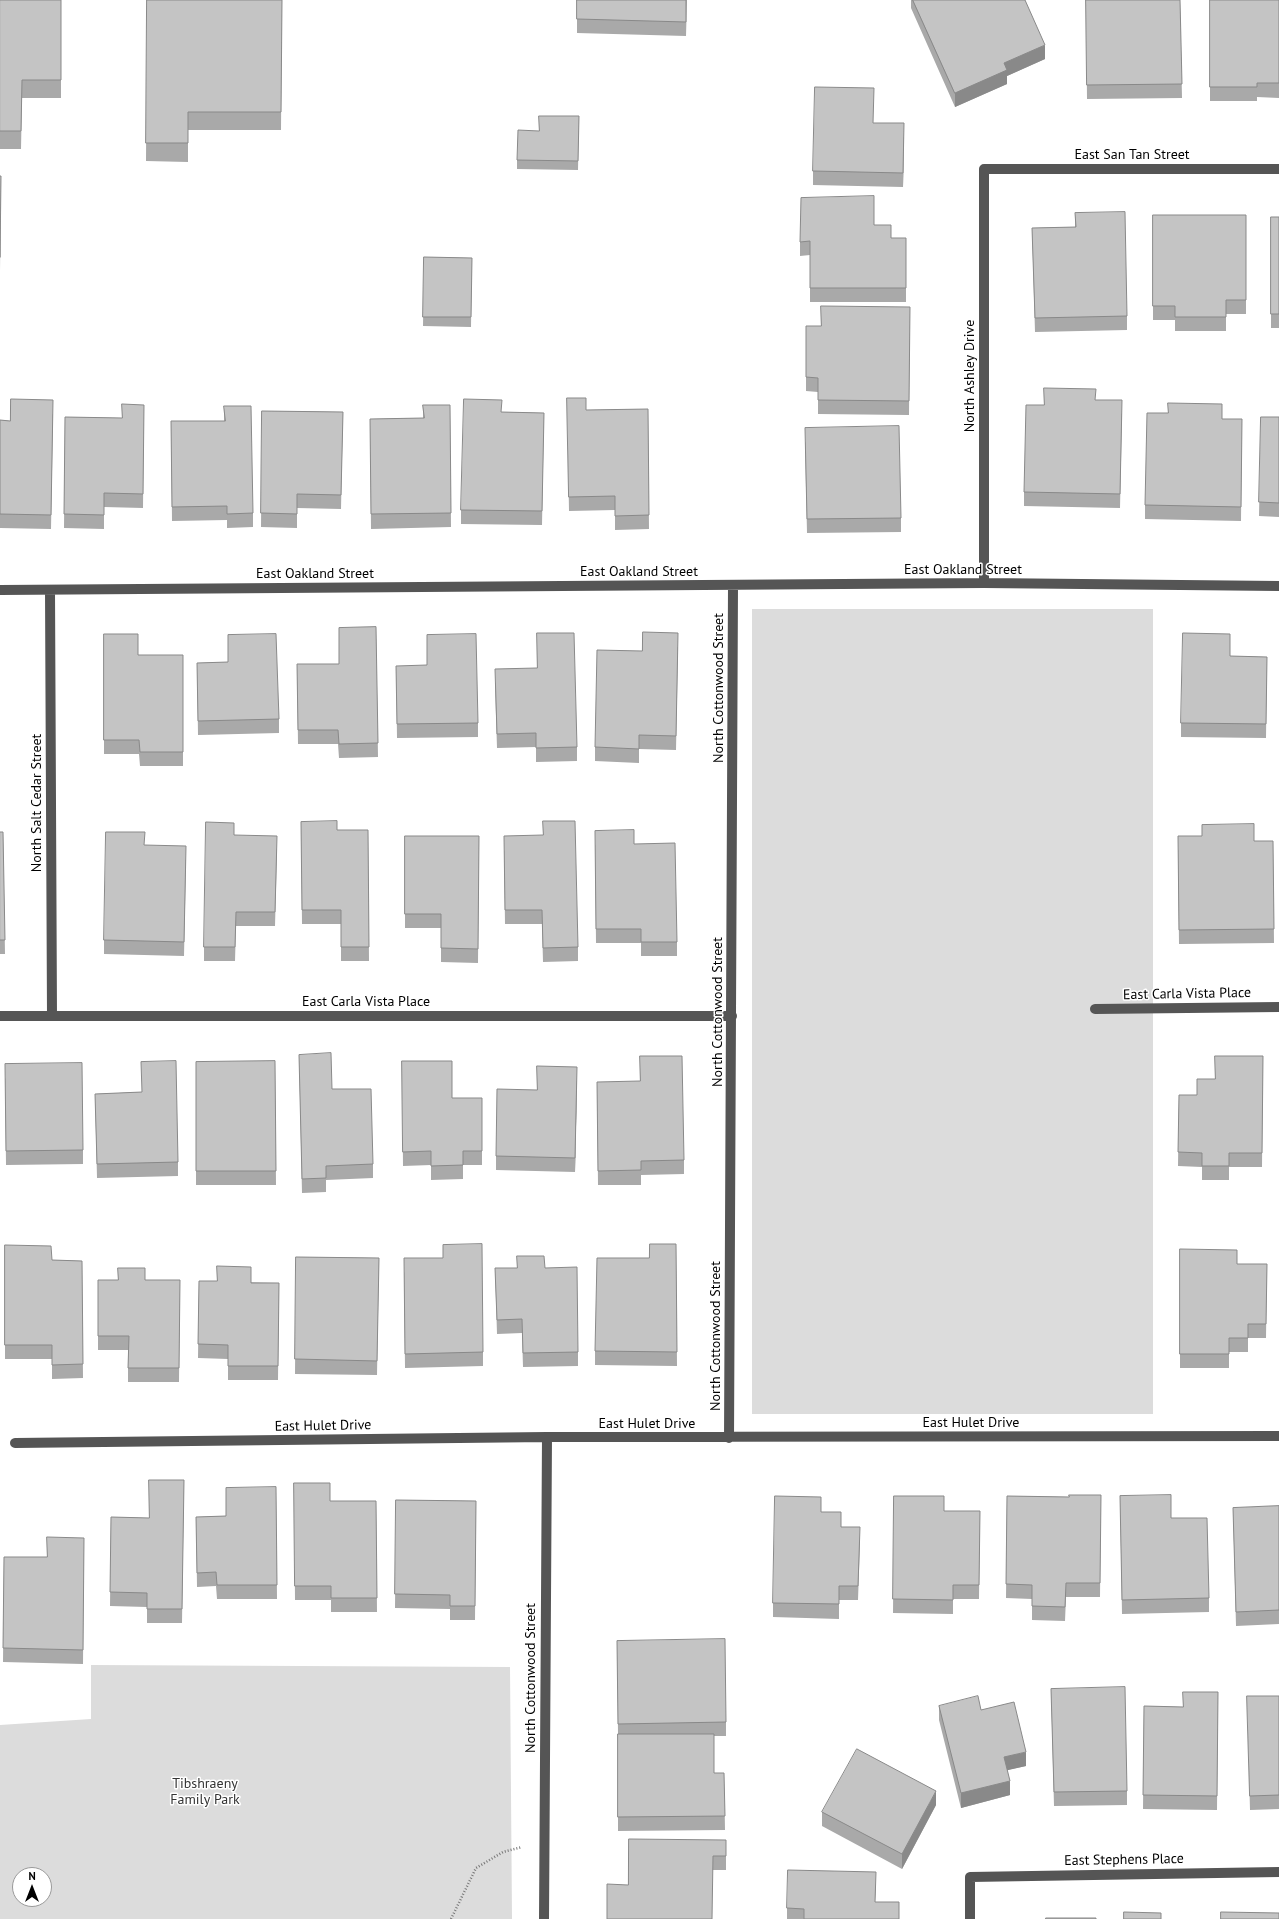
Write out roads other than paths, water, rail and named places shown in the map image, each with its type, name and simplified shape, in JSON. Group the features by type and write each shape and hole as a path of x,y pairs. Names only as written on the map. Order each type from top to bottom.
{"street":[{"name":"East San Tan Street","path":"984,169 1279,169"},
{"name":"North Ashley Drive","path":"984,169 984,584"},
{"name":"East Oakland Street","path":"0,590 984,584 1279,586"},
{"name":"North Cottonwood Street","path":"729,1438 733,586"},
{"name":"North Salt Cedar Street","path":"50,590 52,1016"},
{"name":"East Carla Vista Place","path":"1096,1009 1279,1007"},
{"name":"East Carla Vista Place","path":"0,1016 732,1016"},
{"name":"East Hulet Drive","path":"15,1443 547,1437 729,1438 1279,1436"},
{"name":"North Cottonwood Street","path":"544,1919 547,1437"},
{"name":"East Stephens Place","path":"970,1919 970,1877 1279,1872"}],"park label":[{"name":"Tibshraeny Family Park","path":"205,1792"}]}
